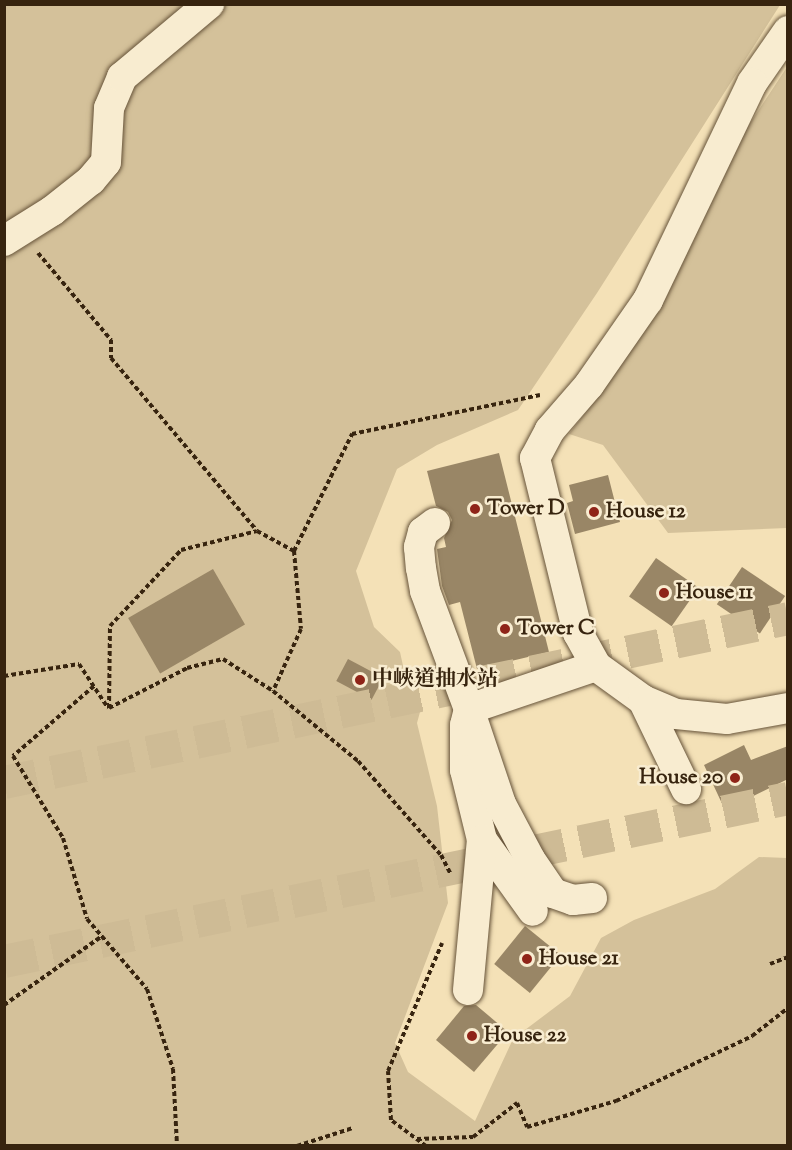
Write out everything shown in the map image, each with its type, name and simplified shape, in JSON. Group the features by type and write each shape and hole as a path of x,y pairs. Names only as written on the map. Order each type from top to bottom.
{"street":[{"path":"12,236 52,211 106,162 109,108 122,77 209,4"},
{"path":"788,32 752,83 648,300 589,385 539,446 535,469 578,633 596,666 644,700 703,720 788,708"},
{"path":"435,523 423,532 419,547 425,591 501,804 530,859 553,892 573,900 592,898"},
{"path":"469,709 596,666"},
{"path":"644,700 686,789"},
{"path":"468,990 482,840 465,770 465,725 469,709"},
{"path":"482,840 533,911"}],"path":[{"path":"12,236 111,340 111,358 257,531 294,551"},
{"path":"273,691 302,629 294,551 352,434 544,394"},
{"path":"109,708 110,626 181,550 257,531"},
{"path":"109,708 188,668 223,659 273,691 358,761 441,855 451,876"},
{"path":"4,676 79,664 109,708"},
{"path":"94,686 13,756 63,838 87,919 147,989 173,1069 177,1146"},
{"path":"4,1005 102,936"},
{"path":"426,1146 391,1120 388,1071 443,941"},
{"path":"770,964 788,957"},
{"path":"417,1139 473,1137 517,1103 527,1127 616,1101 752,1036 788,1008"},
{"path":"297,1146 353,1128"}],"shaded area":[{"path":"5,5 780,5 597,293 518,410 437,445 397,469 356,571 374,627 400,652 407,684 402,701 420,712 417,723 437,806 448,903 395,1043 408,1072 475,1121 513,1039 570,996 601,938 634,920 715,889 759,857 787,858 787,1145 5,1146"},
{"path":"787,67 787,528 668,533 603,445 569,434 608,383 735,146"}],"building":[{"path":"499,453 549,652 477,669 460,602 449,605 442,586 437,549 446,547 444,538 452,520 448,512 436,506 427,471"},
{"name":"House 12","path":"608,475 620,522 575,534 567,503 573,501 569,485"},
{"name":"House 11","path":"656,558 699,588 672,626 629,597"},
{"path":"742,567 785,596 760,633 717,604"},
{"path":"213,569 245,624 160,673 128,618"},
{"name":"中峽道抽水站","path":"348,659 383,678 372,700 336,681"},
{"name":"House 20","path":"744,745 751,760 788,746 788,779 725,810 704,765"},
{"name":"House 21","path":"525,926 561,955 530,993 494,964"},
{"name":"House 22","path":"476,1005 508,1032 474,1072 436,1040 464,1006"}],"tunnel":[{"path":"4,782 788,618"},
{"path":"4,961 788,798"}],"place":[{"name":"Tower D","path":"475,509"},
{"name":"House 12","path":"594,512"},
{"name":"House 11","path":"664,593"},
{"name":"Tower C","path":"505,629"},
{"name":"中峽道抽水站","path":"360,680"},
{"name":"House 20","path":"735,778"},
{"name":"House 21","path":"527,959"},
{"name":"House 22","path":"472,1036"}]}
